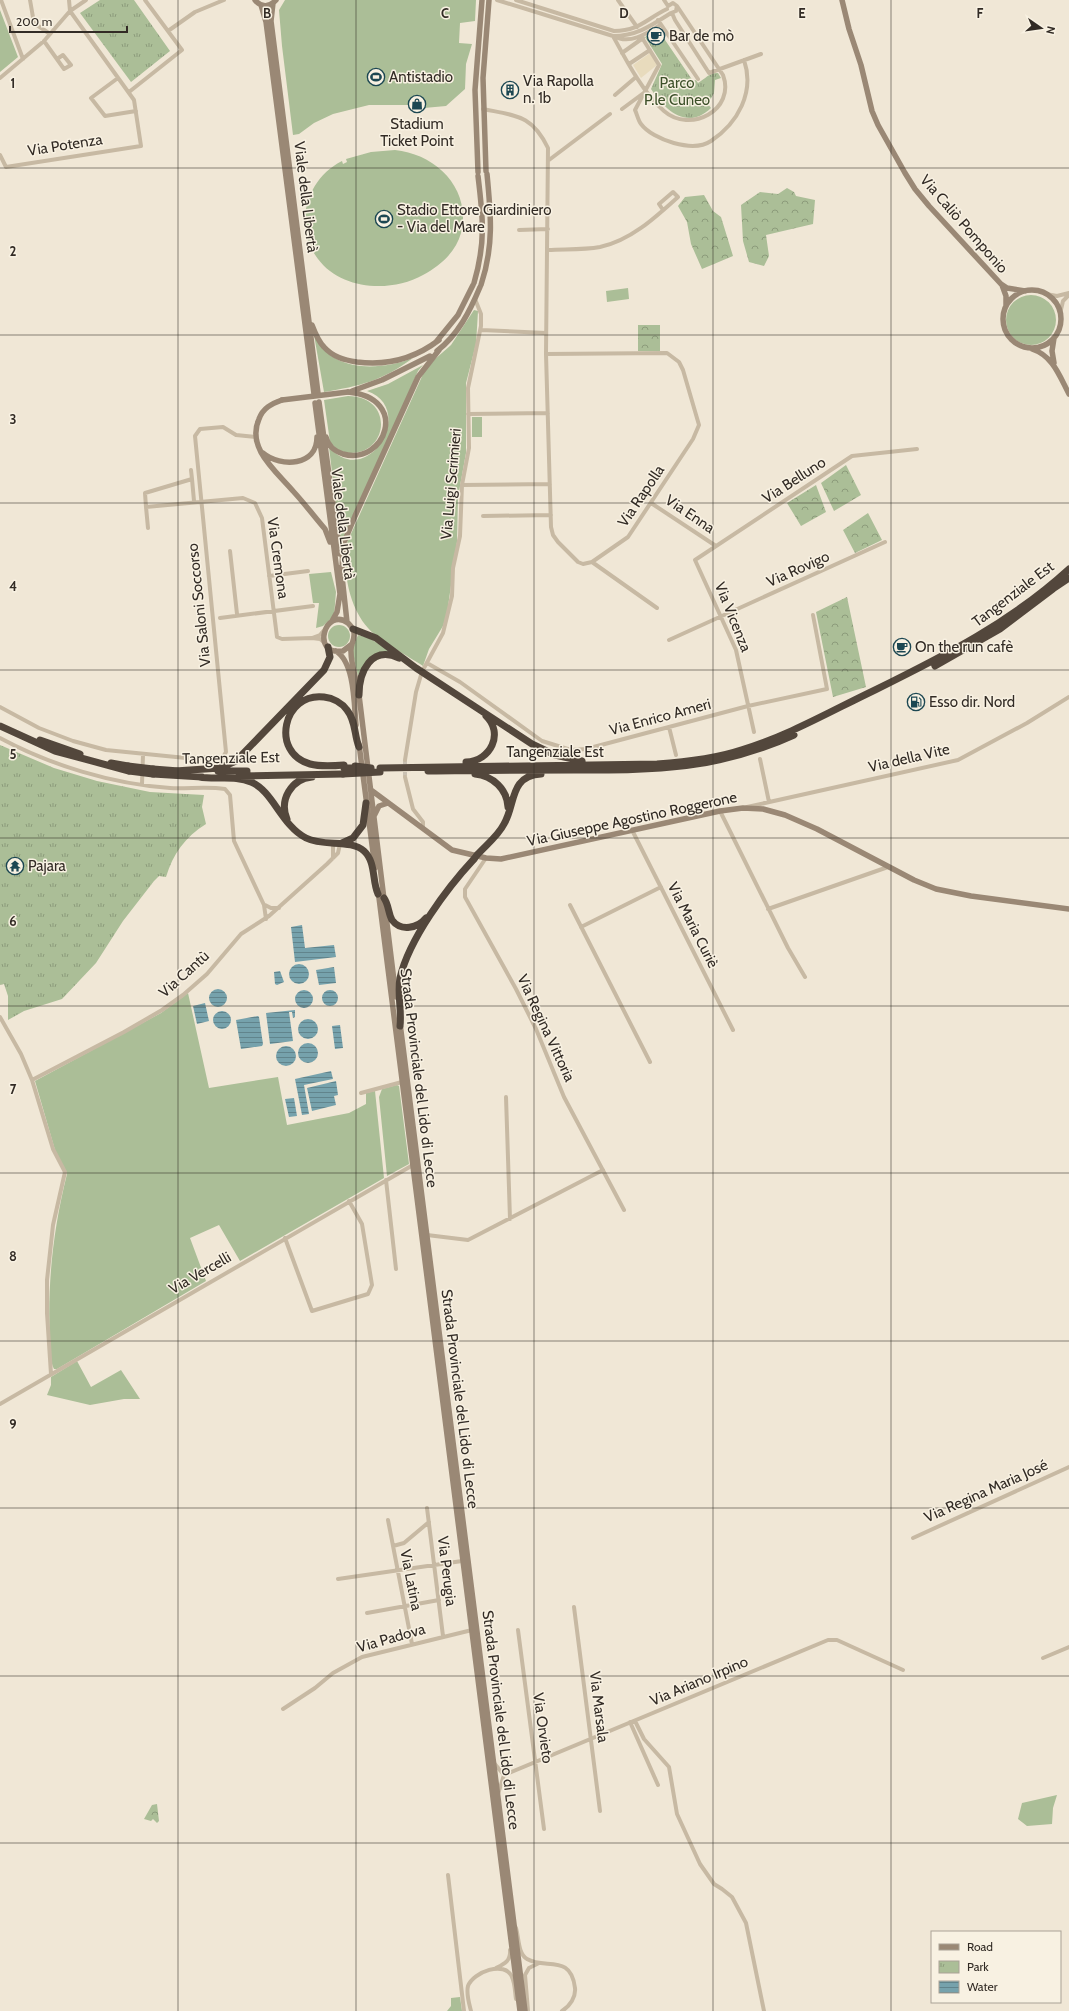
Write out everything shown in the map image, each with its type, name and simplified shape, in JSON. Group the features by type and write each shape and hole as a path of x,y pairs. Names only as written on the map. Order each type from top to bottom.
{"highway":[{"name":"Tangenziale Est","path":"371,771 657,764 686,762 740,751 771,739 971,642 1029,602 1057,580 1069,567"},
{"name":"Tangenziale Est","path":"437,769 660,769 687,767 744,755 776,743 965,651 1000,629 1069,576"},
{"path":"353,629 376,638 420,668 487,717 493,726 494,736 489,751 482,758 474,761 450,763 437,769"},
{"path":"175,771 220,768 236,761 324,670 330,657 329,647"},
{"path":"359,694 359,681 363,669 378,656 395,656 420,668"},
{"path":"359,747 351,716 341,704 328,697 314,697 301,702 295,707 287,720 285,736 287,743 294,754 304,762 344,771 371,771"},
{"path":"474,707 544,750 573,760 602,761 616,765"},
{"name":"Tangenziale Est","path":"0,721 58,747 129,769"},
{"name":"Tangenziale Est","path":"0,726 55,751 129,769 199,777 344,771"},
{"path":"437,769 478,774 495,782 503,790 507,798 507,818"},
{"path":"400,1026 401,1018 399,991 402,970 433,911 451,885 501,829 507,818 515,791 524,779 533,775 563,773 570,770"},
{"name":"Tangenziale Est","path":"153,772 344,771"},
{"path":"296,832 287,820 284,808 285,799 292,787 308,777 344,771 371,771"},
{"path":"199,777 251,782 262,790 288,825 296,832 314,841 354,846 368,855 373,866 375,887 393,920 400,926 410,927 420,924 433,911"},
{"path":"336,844 358,833 363,825 366,802"}],"main road":[{"path":"398,372 412,363 439,340 450,328 465,304 481,257 483,239 483,211 478,174 475,109 477,44 482,0"},
{"path":"342,569 343,545 418,376 456,332 476,299 481,286 489,255 491,240 491,208 486,173 483,109 484,49 489,0"},
{"name":"Via Caliò Pomponio","path":"842,0 872,111 878,125 915,189 1002,284 1013,290 1039,291 1046,294"},
{"name":"Viale della Libertà","path":"257,2 266,6 276,1"},
{"name":"Viale della Libertà","path":"257,2 266,22 316,393 308,314 271,20 276,1"},
{"path":"475,109 483,109"},
{"path":"478,174 482,169 486,173"},
{"path":"473,284 476,289 481,286"},
{"name":"Via Caliò Pomponio","path":"1002,284 1006,296 1006,307 1003,322 1007,334 1015,343 1045,355 1055,367 1069,394"},
{"path":"1006,307 1017,294 1025,291"},
{"path":"1046,294 1055,302 1060,314"},
{"path":"308,314 317,336 324,347 336,356 350,361 378,364 391,363 414,356 439,340"},
{"name":"Via Caliò Pomponio","path":"1055,367 1052,351 1054,338 1060,326 1060,314"},
{"path":"450,328 456,332"},
{"path":"1030,348 1047,344 1054,338"},
{"path":"338,584 330,542 324,529 268,463 258,446 256,437 257,422 268,406 282,400 348,392 367,387 425,360 439,350"},
{"path":"317,402 330,447 347,455 362,454 379,442 384,433 385,417 379,404 371,397 365,394 348,392"},
{"name":"Viale della Libertà","path":"317,402 342,569 347,622"},
{"name":"Viale della Libertà","path":"317,402 338,584 339,606 335,617 325,628"},
{"path":"258,446 267,456 281,462 292,463 309,456 317,443 317,402"},
{"path":"331,622 339,620 347,622 353,629 354,637 351,654 359,694 368,790"},
{"path":"325,628 323,636 329,647 344,658 350,673 359,747 368,790"},
{"path":"329,647 345,650 352,644"},
{"name":"Strada Provinciale del Lido di Lecce","path":"368,790 366,802 400,1026 474,1623 494,1763 525,2011"},
{"name":"Strada Provinciale del Lido di Lecce","path":"368,790 374,816 381,896 402,1082 462,1561 474,1623 472,1630 476,1637 519,2011"},
{"name":"Via Giuseppe Agostino Roggerone","path":"368,790 452,850 486,858 501,859 720,811 743,808 763,808 785,815 817,829 914,880 952,893 1069,909"},
{"path":"374,816 379,806 388,803"}],"street":[{"path":"1,0 23,59"},
{"path":"30,0 34,23 50,34"},
{"path":"69,0 70,11 134,100 136,111 105,116 91,98 118,78"},
{"path":"0,78 44,41 70,11 86,0"},
{"path":"129,92 182,50 145,0"},
{"path":"168,31 195,12 223,0"},
{"path":"249,0 257,2"},
{"path":"497,0 626,36 642,31 659,23"},
{"path":"516,0 613,33 621,40 642,37"},
{"path":"618,0 637,28"},
{"path":"664,0 672,13 674,20 709,73 761,54"},
{"path":"613,33 637,28 674,3"},
{"path":"613,33 622,53 636,77 664,112 676,118 686,120 708,116 719,106 724,96 726,81 674,3"},
{"path":"622,53 676,11 674,3"},
{"path":"655,16 698,79"},
{"path":"642,37 659,65 635,110 641,124 652,134 663,140 683,145 692,146 710,142 731,124 742,108 746,95 747,80 744,60"},
{"path":"44,41 57,59"},
{"path":"629,64 650,50"},
{"path":"615,95 636,77"},
{"path":"622,110 647,90"},
{"path":"483,109 522,118 532,124 542,136 548,148 546,354 551,515 553,535 578,562 583,564 592,562 657,608"},
{"name":"Via Potenza","path":"0,155 6,167 140,146 136,111"},
{"path":"549,160 610,114"},
{"path":"548,250 599,247 626,238 663,210 678,198 673,192 659,204 663,210"},
{"path":"519,230 548,229"},
{"path":"1046,294 1062,296 1069,294"},
{"path":"1060,314 1063,301 1069,294"},
{"name":"Via Luigi Scrimieri","path":"420,668 427,662 444,628 452,596 454,568 460,536 462,485 469,448 468,388 471,369 481,330 481,314 476,299"},
{"path":"481,330 546,333"},
{"name":"Via Rapolla","path":"546,354 667,353 679,362 699,425 693,439 652,503 628,537 592,562"},
{"path":"468,414 548,413"},
{"name":"Via Saloni Soccorso","path":"143,755 186,758 220,758 223,757 226,752 195,436 197,431 223,428 236,435 256,437"},
{"name":"Via Belluno","path":"695,560 852,456 917,449"},
{"path":"191,470 194,501"},
{"path":"148,528 145,493 192,478"},
{"path":"462,485 550,484"},
{"name":"Via Cremona","path":"146,507 201,500 243,498 255,504 262,518 277,637 320,639 329,647"},
{"name":"Via Enna","path":"652,503 716,546"},
{"path":"483,516 551,515"},
{"name":"Via Rovigo","path":"669,640 885,542"},
{"path":"230,551 237,614"},
{"name":"Via Vicenza","path":"695,560 736,650 754,732"},
{"path":"269,576 308,571"},
{"path":"220,618 237,614 313,606"},
{"name":"Via Enrico Ameri","path":"427,662 460,682 542,741 557,747 571,750 586,749 748,706 827,689 813,615"},
{"path":"312,638 320,634 325,628"},
{"path":"405,760 416,692 421,675"},
{"name":"Via della Vite","path":"743,808 958,760 1027,723 1068,697"},
{"path":"0,707 39,728 72,741 106,750 143,755 142,784"},
{"path":"670,727 676,755"},
{"path":"0,738 19,748 81,771 168,788 222,788 227,790 230,796 235,845 264,905 266,919"},
{"path":"760,759 769,802"},
{"path":"406,777 413,809 423,822 423,828"},
{"path":"720,811 768,909 804,977"},
{"name":"Via Maria Curiè","path":"632,830 733,1030"},
{"path":"333,858 336,844"},
{"name":"Via Cantù","path":"32,1080 101,1045 162,1010 208,974 241,934 266,919 333,858 338,853 336,844"},
{"name":"Via Regina Vittoria","path":"486,858 464,889 465,897 516,989 536,1029 564,1097 624,1210"},
{"path":"768,909 888,867"},
{"path":"582,927 661,887"},
{"path":"264,905 271,908 279,908"},
{"path":"570,905 650,1062"},
{"path":"0,1017 19,1051 32,1080 53,1149 65,1172 54,1225 47,1280 47,1313 51,1374"},
{"path":"361,1093 402,1082"},
{"path":"506,1097 510,1219"},
{"name":"Via Vercelli","path":"0,1404 413,1165"},
{"path":"426,1235 468,1240 603,1170"},
{"path":"386,1180 396,1269"},
{"path":"285,1238 312,1311 368,1294 372,1285 362,1224 349,1201"},
{"name":"Via Regina Maria José","path":"913,1538 1069,1467"},
{"name":"Via Perugia","path":"427,1508 443,1636"},
{"name":"Via Latina","path":"388,1520 412,1644"},
{"path":"393,1546 404,1543 429,1522"},
{"path":"338,1579 462,1561"},
{"path":"367,1613 439,1600"},
{"name":"Via Marsala","path":"574,1607 600,1811"},
{"name":"Via Padova","path":"283,1709 315,1688 333,1673 362,1657 472,1630"},
{"name":"Via Orvieto","path":"518,1630 544,1829"},
{"name":"Via Ariano Irpino","path":"504,1775 828,1640 837,1640 903,1670"},
{"path":"1043,1658 1069,1647"},
{"path":"632,1721 658,1785"},
{"path":"632,1721 644,1739 669,1767 677,1814 700,1864 714,1884 732,1897 746,1923 764,2011"},
{"path":"494,1763 504,1775 498,1794"},
{"path":"448,1875 465,1999 471,2011"},
{"path":"495,1969 508,1961 510,1956 507,1924 508,1914"},
{"path":"514,1920 519,1936 521,1954 527,1959 539,1963 557,1964 567,1970 573,1980 575,1990 573,1999 562,2011"},
{"path":"528,2011 524,1979 529,1968 539,1963"},
{"path":"464,2011 468,1986 475,1976 486,1970 495,1969 508,1972 512,1977 519,2011"}],"green space":[{"path":"100,0 134,0 170,51 131,82 80,13"},
{"name":"Antistadio","path":"285,0 476,0 475,21 460,23 459,43 472,44 466,64 465,89 446,106 424,108 408,105 369,105 333,114 314,123 299,134 293,135 279,10"},
{"path":"0,10 18,57 0,72"},
{"name":"Parco P.le Cuneo","path":"660,28 666,35 663,37 693,81 696,80 698,83 710,74 715,73 718,73 721,78 715,80 714,93 708,104 711,108 702,115 693,118 685,118 677,115 663,104 651,89 662,64 645,37"},
{"name":"Stadio Ettore Giardiniero - Via del Mare","path":"395,150 424,158 437,166 448,176 456,188 461,202 463,217 459,240 441,263 423,275 410,281 382,286 353,282 340,277 328,269 318,259 310,246 306,232 305,218 307,204 312,191 320,179 330,169 342,161 343,164 347,162 346,159 371,152"},
{"path":"787,188 794,192 796,196 815,200 813,224 766,235 769,256 764,266 749,262 743,241 741,205 760,192 778,194"},
{"path":"704,195 713,211 721,217 733,256 702,269 691,244 687,222 678,206 685,197"},
{"path":"628,288 629,299 607,302 606,291"},
{"path":"1026,295 1036,295 1049,302 1056,315 1056,325 1049,338 1036,345 1026,345 1017,341 1010,334 1006,325 1006,315 1010,306 1017,299"},
{"path":"474,310 478,311 476,344 466,383 466,453 458,497 457,542 447,614 443,626 429,649 423,666 379,638 361,620 349,589 345,555 346,545 424,372 434,360 451,345"},
{"path":"638,325 660,325 660,351 638,351"},
{"path":"314,335 322,347 332,356 344,362 358,366 386,365 413,358 402,366 381,377 360,385 324,392"},
{"path":"423,365 418,371 341,547 329,447 344,458 358,459 371,453 381,442 387,428 388,414 382,400 367,391 388,384"},
{"path":"348,396 363,398 373,405 379,414 381,424 379,435 373,444 364,450 351,453 339,450 330,442 324,400"},
{"path":"472,417 482,417 482,437 472,437"},
{"path":"846,465 861,495 834,511 821,483"},
{"path":"816,485 826,512 801,526 787,503"},
{"path":"868,513 882,540 855,553 843,530"},
{"path":"331,572 336,592 334,616 323,626 316,628 319,603 313,603 309,574"},
{"path":"847,597 866,687 833,697 816,612"},
{"path":"339,625 347,628 350,636 347,644 339,647 331,644 328,636 331,628"},
{"path":"358,635 369,638 394,653 390,653 361,669 358,676 352,650"},
{"path":"0,745 54,768 97,781 150,792 204,795 202,807 206,824 186,840 172,861 166,877 159,876 154,881 123,921 96,963 62,999 24,1011 8,1020 8,996 4,984 0,985"},
{"path":"188,993 209,1088 278,1077 287,1125 349,1113 366,1104 366,1093 375,1091 384,1178 240,1261 219,1225 190,1238 206,1281 57,1369 54,1369 51,1359 49,1321 50,1279 58,1216 67,1174 55,1150 35,1081 161,1013"},
{"path":"397,1085 399,1086 409,1164 387,1176 379,1097 382,1089"},
{"path":"77,1361 91,1387 121,1370 140,1399 124,1399 90,1405 47,1395 51,1385 51,1377"},
{"path":"1057,1795 1053,1808 1052,1824 1027,1826 1018,1819 1022,1803"},
{"path":"157,1804 159,1821 157,1823 153,1819 151,1821 144,1819 152,1805"},
{"path":"460,1997 462,2011 447,2011 451,2006 451,1998"}],"shaded area":[{"path":"650,53 657,65 641,78 633,65"}],"water":[{"path":"302,925 305,948 334,945 336,957 295,962 291,927"},
{"path":"299,964 306,967 309,974 306,981 299,984 292,981 289,974 292,967"},
{"path":"334,967 336,983 319,985 316,970"},
{"path":"280,971 284,982 277,985 275,984 274,972"},
{"path":"214,989 222,989 227,994 225,1005 222,1007 214,1007 209,1002 209,994"},
{"path":"300,990 308,990 313,995 311,1006 308,1008 300,1008 295,1003 295,995"},
{"path":"327,990 333,990 338,995 336,1004 333,1006 327,1006 322,1001 322,995"},
{"path":"205,1003 209,1021 197,1024 193,1006"},
{"path":"295,1010 295,1017 293,1018 292,1012 289,1012 293,1041 270,1044 266,1013"},
{"path":"218,1011 226,1011 231,1016 229,1027 226,1029 218,1029 213,1024 213,1016"},
{"path":"258,1016 263,1044 262,1046 241,1049 236,1020"},
{"path":"308,1019 315,1022 318,1029 315,1036 308,1039 301,1036 298,1029 301,1022"},
{"path":"340,1025 343,1048 335,1049 332,1026"},
{"path":"308,1043 315,1046 318,1053 315,1060 308,1063 301,1060 298,1053 301,1046"},
{"path":"286,1046 293,1049 296,1056 293,1063 286,1066 279,1063 276,1056 279,1049"},
{"path":"331,1071 333,1079 304,1085 309,1114 302,1115 295,1079"},
{"path":"336,1081 338,1095 334,1096 336,1105 312,1111 307,1088"},
{"path":"294,1098 297,1116 289,1117 285,1099"}],"tunnel":[{"path":"405,760 405,777"}],"place":[{"name":"Bar de mò","path":"656,36"},
{"name":"Antistadio","path":"376,77"},
{"name":"Via Rapolla n. 1b","path":"510,90"},
{"name":"Stadium Ticket Point","path":"417,104"},
{"name":"Stadio Ettore Giardiniero - Via del Mare","path":"384,219"},
{"name":"On the run cafè","path":"902,647"},
{"name":"Esso dir. Nord","path":"916,702"},
{"name":"Pajara","path":"15,866"}]}
